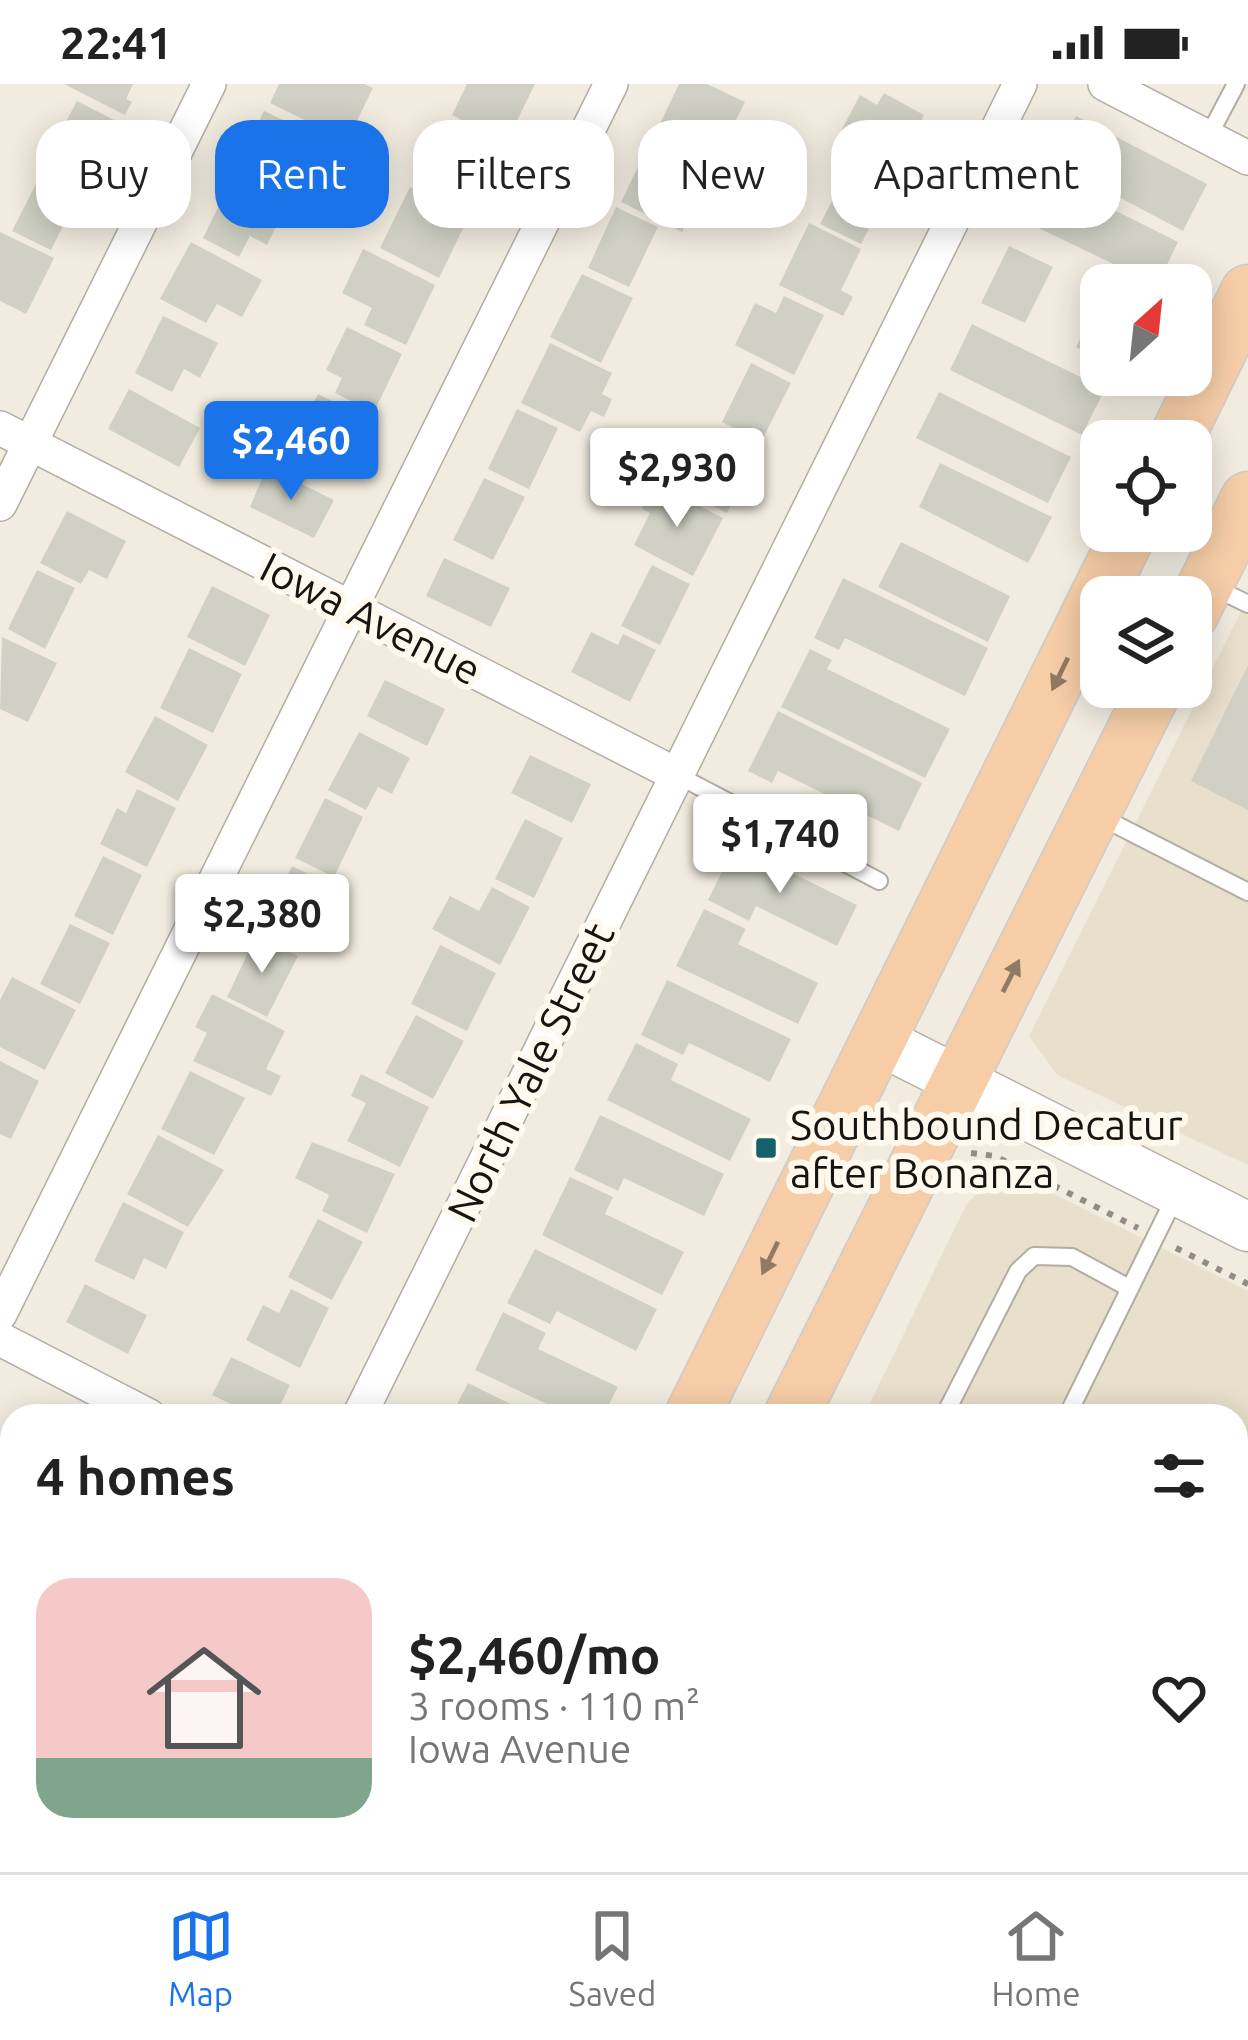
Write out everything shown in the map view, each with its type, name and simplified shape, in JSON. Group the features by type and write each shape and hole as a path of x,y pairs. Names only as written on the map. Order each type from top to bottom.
{"main road":[{"path":"1184,420 1248,292"},
{"path":"1215,601 1248,500"},
{"path":"698,1404 1120,552"},
{"path":"796,1404 1146,708"}],"street":[{"path":"0,504 15,436 209,84"},
{"path":"0,1314 611,84"},
{"name":"North Yale Street","path":"365,1404 1020,84"},
{"path":"1105,84 1248,158"},
{"name":"Iowa Avenue","path":"15,436 677,776"},
{"path":"878,1040 1248,1227"},
{"path":"0,1339 126,1404"}],"lane":[{"path":"1208,137 1236,84"},
{"path":"677,776 879,881"},
{"path":"1095,814 1248,892"},
{"path":"1073,1404 1178,1192"},
{"path":"950,1404 1018,1270 1034,1256 1072,1257 1130,1288"}],"shaded area":[{"path":"1248,597 1248,1165 1057,1075 1029,1036 1193,708 1212,708 1212,669"},
{"path":"994,1179 1044,1189 1248,1291 1248,1404 870,1404 967,1203"}],"building":[{"path":"64,84 133,84 126,99 132,102 125,115"},
{"path":"279,84 364,84 373,88 357,120 304,120 270,103"},
{"path":"467,84 535,84 517,120 462,120 452,115"},
{"path":"679,84 707,84 745,102 736,120 662,120"},
{"path":"884,93 924,115 921,120 847,120 860,95 877,105"},
{"path":"77,101 114,120 67,120"},
{"path":"264,111 283,120 260,120"},
{"path":"1121,139 1207,184 1183,231 1121,198"},
{"path":"638,167 638,210 621,202"},
{"path":"36,184 36,228 62,228 51,250 12,231"},
{"path":"410,187 413,228 463,228 439,278 380,248"},
{"path":"831,203 831,228 869,228 861,244 820,224"},
{"path":"616,207 638,217 638,228 658,228 629,287 588,268 606,228 614,228"},
{"path":"215,214 215,228 275,228 267,245 250,236 239,257 203,238"},
{"path":"1121,214 1178,242 1167,264 1113,264 1039,228 1121,228"},
{"path":"809,223 861,249 841,290 853,297 843,316 779,285"},
{"path":"0,232 54,258 26,314 0,301"},
{"path":"191,242 262,280 242,317 217,304 206,323 160,299"},
{"path":"1009,246 1053,267 1025,323 981,303"},
{"path":"363,249 435,285 406,345 364,325 372,308 342,293"},
{"path":"582,274 633,298 601,363 550,337"},
{"path":"784,296 824,315 794,375 735,345 755,303 776,313"},
{"path":"163,316 218,343 200,378 184,369 172,392 135,373"},
{"path":"972,324 1080,377 1080,396 1102,396 1090,420 1080,420 1080,434 950,370"},
{"path":"347,327 402,354 374,412 335,393 342,378 326,370"},
{"path":"550,343 612,373 602,394 612,399 604,417 591,411 580,432 521,403"},
{"path":"751,363 791,383 761,442 722,422"},
{"path":"129,389 200,428 179,467 108,429"},
{"path":"939,392 1071,457 1048,503 916,438"},
{"path":"318,394 370,420 340,479 288,453"},
{"path":"517,409 558,428 529,489 488,469"},
{"path":"716,434 757,454 727,513 686,492"},
{"path":"940,463 1052,517 1028,563 919,507"},
{"path":"267,467 334,500 314,538 250,507"},
{"path":"484,478 525,497 493,560 453,540"},
{"path":"655,483 723,518 693,576 634,545 650,513 642,509"},
{"path":"67,511 126,541 107,579 89,570 81,584 40,563"},
{"path":"901,542 1010,596 988,642 878,587"},
{"path":"444,558 510,588 491,627 426,596"},
{"path":"652,565 690,584 660,645 621,626"},
{"path":"37,570 75,588 45,649 8,629"},
{"path":"843,578 988,648 965,696 845,638 839,650 814,638"},
{"path":"212,586 270,615 245,666 187,637"},
{"path":"591,632 618,645 623,634 656,650 630,702 571,672"},
{"path":"2,637 57,663 28,722 0,709"},
{"path":"189,648 242,674 213,733 160,708"},
{"path":"810,649 832,660 827,669 950,729 925,778 781,707"},
{"path":"1248,665 1248,810 1191,781"},
{"path":"385,680 445,709 427,746 367,716"},
{"path":"778,711 922,783 899,831 778,771 772,783 748,771"},
{"path":"155,716 208,745 178,801 125,772"},
{"path":"359,732 410,758 392,794 378,787 366,810 328,790"},
{"path":"530,755 591,784 572,823 511,793"},
{"path":"137,789 176,808 147,867 100,844 117,808 126,813"},
{"path":"325,798 363,817 334,877 295,858"},
{"path":"525,819 563,838 534,898 495,879"},
{"path":"735,845 857,905 837,946 756,906 749,921 708,900"},
{"path":"103,856 142,875 113,935 74,916"},
{"path":"292,866 337,888 308,948 263,926"},
{"path":"492,887 530,907 500,965 432,929 450,896 479,911"},
{"path":"704,909 746,929 738,944 818,983 798,1024 676,966"},
{"path":"70,924 110,943 80,1004 40,984"},
{"path":"256,936 298,956 267,1017 227,997"},
{"path":"440,945 496,973 467,1031 411,1004"},
{"path":"12,977 76,1010 45,1070 0,1047 0,1000"},
{"path":"667,980 791,1039 770,1082 689,1043 683,1055 641,1035"},
{"path":"212,994 285,1031 266,1069 281,1076 271,1096 193,1061 207,1033 195,1027"},
{"path":"416,1015 464,1041 433,1099 385,1073"},
{"path":"636,1043 678,1064 671,1080 751,1119 730,1161 607,1100"},
{"path":"0,1061 39,1081 11,1139 0,1134"},
{"path":"190,1071 245,1098 214,1155 161,1129"},
{"path":"361,1074 429,1107 400,1167 347,1141 366,1103 351,1096"},
{"path":"600,1115 724,1174 704,1216 624,1178 618,1191 574,1170"},
{"path":"158,1135 224,1170 188,1227 127,1194"},
{"path":"312,1142 395,1174 367,1233 322,1211 329,1195 295,1178"},
{"path":"570,1177 613,1197 605,1214 684,1252 662,1295 542,1235"},
{"path":"123,1202 184,1232 166,1269 144,1258 134,1280 94,1261"},
{"path":"318,1219 363,1242 332,1300 288,1277"},
{"path":"535,1249 657,1309 636,1351 557,1311 550,1324 507,1303"},
{"path":"85,1284 147,1315 128,1354 66,1322"},
{"path":"291,1289 329,1308 300,1368 246,1340 263,1305 279,1313"},
{"path":"503,1312 546,1333 538,1349 618,1387 609,1404 547,1404 475,1370"},
{"path":"231,1357 290,1385 281,1404 231,1404 212,1395"},
{"path":"468,1383 511,1404 457,1404"}],"place":[{"name":"Southbound Decatur after Bonanza","path":"766,1148"}]}
